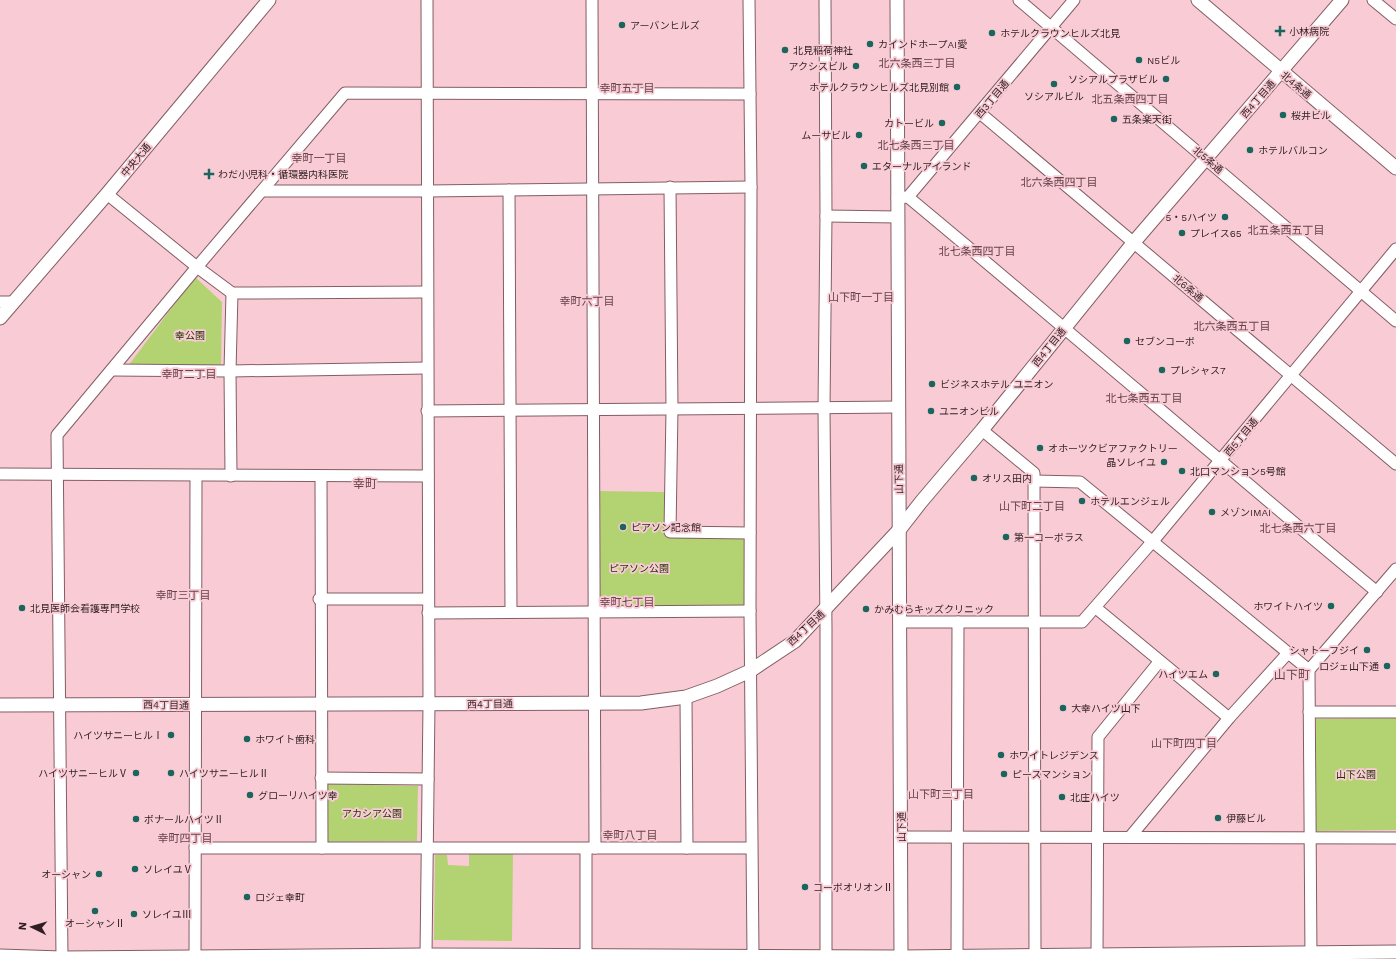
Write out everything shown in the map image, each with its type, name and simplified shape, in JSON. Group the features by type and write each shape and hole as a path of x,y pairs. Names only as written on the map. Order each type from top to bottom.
{"street":[{"name":"中央大通","path":"0,318 6,302 107,194 269,0"},
{"path":"426,955 429,704 427,0"},
{"path":"586,957 595,702 592,409 592,0"},
{"path":"749,0 751,187 750,671 753,955"},
{"path":"826,0 824,409 826,609 826,956"},
{"name":"山下通","path":"897,0 903,198 898,217 901,958"},
{"name":"北5条通","path":"1020,0 1396,320"},
{"name":"西3丁目通","path":"903,198 980,113 1074,0"},
{"name":"北4条通","path":"1198,0 1281,72 1396,168"},
{"name":"西4丁目通","path":"0,705 59,704 195,706 595,702 641,703 686,697 717,686 750,671 795,641 900,530 921,502 982,430 1134,242 1342,0"},
{"path":"1373,0 1396,19"},
{"path":"62,958 57,435 345,93 750,94"},
{"name":"北6条通","path":"980,113 1396,464"},
{"path":"670,187 672,409 670,532 750,533"},
{"path":"263,191 427,191 751,187"},
{"path":"509,190 511,612"},
{"path":"107,194 197,267 232,293 428,292"},
{"path":"903,198 1065,328 1220,462 1377,592"},
{"path":"826,216 898,217"},
{"name":"西5丁目通","path":"1033,623 1082,622 1096,608 1292,376 1396,249"},
{"path":"231,476 230,371 232,293"},
{"path":"112,370 230,371 427,368"},
{"path":"427,411 898,408"},
{"path":"982,430 1034,473 1033,623 1035,957"},
{"path":"0,474 58,476 428,476"},
{"path":"195,956 196,476"},
{"path":"320,476 322,848"},
{"path":"1034,481 1080,482 1309,670"},
{"path":"1312,956 1309,839 1309,670 1396,569"},
{"path":"320,599 428,599"},
{"path":"1096,608 1159,662 1229,718"},
{"path":"428,613 750,611"},
{"path":"900,622 1033,623"},
{"path":"957,956 956,838 958,622"},
{"path":"1130,838 1229,718 1288,653"},
{"path":"1098,957 1098,737 1159,662"},
{"path":"686,697 687,848"},
{"path":"1309,712 1396,712"},
{"path":"321,778 428,779"},
{"path":"901,837 1396,838"},
{"path":"195,848 751,848"},
{"path":"0,956 62,958 426,955 488,957 693,957 753,955 901,958 957,956 1312,956 1396,952"}],"green space":[{"name":"幸公園","path":"195,277 222,302 221,367 128,366"},
{"name":"ピアソン公園","path":"599,491 666,492 666,538 744,538 744,606 599,607"},
{"name":"山下公園","path":"1396,718 1396,830 1316,831 1316,719"},
{"name":"アカシア公園","path":"325,784 418,786 417,841 325,842"},
{"path":"469,854 513,854 512,941 434,940 435,855 447,855 448,865 469,866"}],"place":[{"name":"アーバンヒルズ","path":"622,25"},
{"name":"小林病院","path":"1280,31"},
{"name":"ホテルクラウンヒルズ北見","path":"992,33"},
{"name":"カインドホープAI愛","path":"870,44"},
{"name":"北見稲荷神社","path":"785,50"},
{"name":"N5ビル","path":"1139,60"},
{"name":"アクシスビル","path":"856,66"},
{"name":"ソシアルプラザビル","path":"1166,79"},
{"name":"ソシアルビル","path":"1054,84"},
{"name":"ホテルクラウンヒルズ北見別館","path":"957,87"},
{"name":"桜井ビル","path":"1283,115"},
{"name":"五条楽天街","path":"1114,119"},
{"name":"カトービル","path":"942,123"},
{"name":"ムーサビル","path":"859,135"},
{"name":"ホテルバルコン","path":"1250,150"},
{"name":"エターナルアイランド","path":"864,166"},
{"name":"わだ小児科・循環器内科医院","path":"209,174"},
{"name":"5・5ハイツ","path":"1225,217"},
{"name":"プレイス65","path":"1182,233"},
{"name":"セブンコーポ","path":"1127,341"},
{"name":"プレシャス7","path":"1162,370"},
{"name":"ビジネスホテル ユニオン","path":"932,384"},
{"name":"ユニオンビル","path":"931,411"},
{"name":"オホーツクビアファクトリー","path":"1040,448"},
{"name":"晶ソレイユ","path":"1164,462"},
{"name":"北口マンション5号館","path":"1182,471"},
{"name":"オリス田内","path":"974,478"},
{"name":"ホテルエンジェル","path":"1082,501"},
{"name":"メゾンIMAI","path":"1212,512"},
{"name":"ピアソン記念館","path":"623,527"},
{"name":"第一コーポラス","path":"1006,537"},
{"name":"ホワイトハイツ","path":"1331,606"},
{"name":"北見医師会看護専門学校","path":"22,608"},
{"name":"かみむらキッズクリニック","path":"866,609"},
{"name":"シャトーフジイ","path":"1367,650"},
{"name":"ロジェ山下通","path":"1387,666"},
{"name":"ハイツエム","path":"1216,674"},
{"name":"大幸ハイツ山下","path":"1063,708"},
{"name":"ハイツサニーヒルⅠ","path":"171,735"},
{"name":"ホワイト歯科","path":"247,739"},
{"name":"ホワイトレジデンス","path":"1001,755"},
{"name":"ハイツサニーヒルⅤ","path":"136,773"},
{"name":"ハイツサニーヒルⅡ","path":"171,773"},
{"name":"ピースマンション","path":"1004,774"},
{"name":"グローリハイツ幸","path":"250,795"},
{"name":"北庄ハイツ","path":"1062,797"},
{"name":"伊藤ビル","path":"1218,818"},
{"name":"ボナールハイツⅡ","path":"136,819"},
{"name":"ソレイユⅤ","path":"135,869"},
{"name":"オーシャン","path":"99,874"},
{"name":"コーポオリオンⅡ","path":"805,887"},
{"name":"ロジェ幸町","path":"247,897"},
{"name":"オーシャンⅡ","path":"95,911"},
{"name":"ソレイユⅢ","path":"134,914"}],"district":[{"name":"北六条西三丁目","path":"917,63"},
{"name":"幸町五丁目","path":"627,88"},
{"name":"北五条西四丁目","path":"1130,99"},
{"name":"北七条西三丁目","path":"916,145"},
{"name":"幸町一丁目","path":"319,158"},
{"name":"北六条西四丁目","path":"1059,182"},
{"name":"北五条西五丁目","path":"1286,230"},
{"name":"北七条西四丁目","path":"977,251"},
{"name":"山下町一丁目","path":"861,297"},
{"name":"幸町六丁目","path":"587,301"},
{"name":"北六条西五丁目","path":"1232,326"},
{"name":"幸町二丁目","path":"189,374"},
{"name":"北七条西五丁目","path":"1144,398"},
{"name":"幸町","path":"365,484"},
{"name":"山下町二丁目","path":"1032,506"},
{"name":"北七条西六丁目","path":"1298,528"},
{"name":"幸町三丁目","path":"183,595"},
{"name":"幸町七丁目","path":"627,602"},
{"name":"山下町","path":"1292,675"},
{"name":"山下町四丁目","path":"1184,743"},
{"name":"山下町三丁目","path":"941,794"},
{"name":"幸町八丁目","path":"630,835"},
{"name":"幸町四丁目","path":"185,838"}]}
